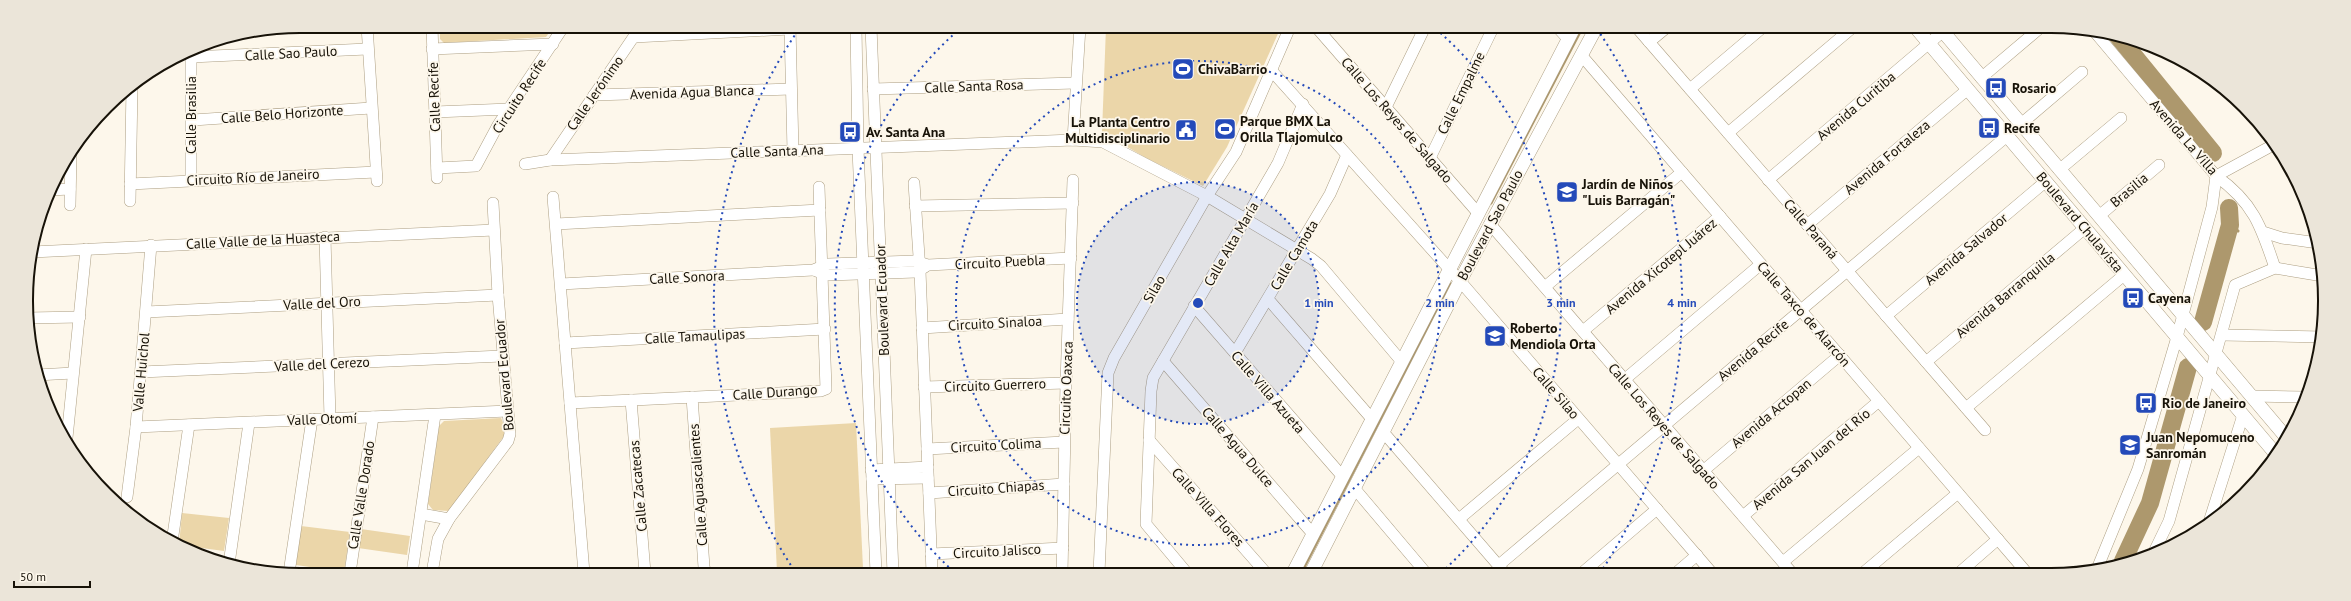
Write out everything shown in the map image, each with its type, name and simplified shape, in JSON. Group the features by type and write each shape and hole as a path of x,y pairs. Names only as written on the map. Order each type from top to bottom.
{"main road":[{"name":"Boulevard Sao Paulo","path":"1296,568 1571,33"},
{"name":"Boulevard Sao Paulo","path":"1314,568 1490,224 1594,33"},
{"name":"Boulevard Chulavista","path":"1920,33 2272,450"},
{"name":"Boulevard Chulavista","path":"1946,33 1981,78 2283,433"}],"street":[{"name":"Circuito Río de Janeiro","path":"130,184 191,180 376,176 367,33"},
{"name":"Calle Recife","path":"432,33 437,173 476,166"},
{"name":"Circuito Recife","path":"476,166 509,109 560,33"},
{"name":"Calle Jerónimo","path":"550,160 637,33"},
{"path":"634,37 678,33"},
{"path":"790,33 793,151"},
{"name":"Boulevard Ecuador","path":"856,33 858,149 876,568"},
{"name":"Boulevard Ecuador","path":"871,33 893,568"},
{"path":"1073,140 1075,83 1079,33"},
{"name":"Silao","path":"1099,568 1108,373 1114,358 1208,196 1236,152 1287,33"},
{"name":"Calle Los Reyes de Salgado","path":"1321,33 1478,213"},
{"path":"1386,107 1423,33"},
{"name":"Calle Empalme","path":"1430,158 1491,33"},
{"name":"Calle Paraná","path":"1641,33 1985,430"},
{"path":"1649,42 1660,33"},
{"path":"1690,89 1756,33"},
{"path":"1728,133 1846,33"},
{"name":"Avenida Curitiba","path":"1768,180 1929,44 1939,33"},
{"path":"1981,78 2034,33"},
{"name":"Avenida La Villa","path":"2099,37 2216,176 2234,188 2246,200 2262,232 2275,268"},
{"path":"432,49 553,44"},
{"name":"Calle Sao Paulo","path":"198,53 367,49"},
{"name":"Calle Brasilia","path":"191,56 193,120 191,180"},
{"name":"Calle Taxco de Alarcón","path":"1582,56 2023,568"},
{"name":"Calle Silao","path":"1272,70 1460,282 1708,568"},
{"path":"2021,124 2082,72"},
{"name":"Calle Santa Rosa","path":"873,88 1075,83"},
{"name":"Avenida Agua Blanca","path":"594,95 791,89"},
{"name":"Avenida Fortaleza","path":"1807,225 1968,89"},
{"path":"130,201 132,93"},
{"name":"Calle Alta María","path":"1183,568 1146,524 1153,378 1278,163 1303,104"},
{"name":"Calle Belo Horizonte","path":"193,120 371,108"},
{"path":"435,112 509,109"},
{"path":"2059,170 2121,118"},
{"name":"Avenida Recife","path":"1503,568 1618,464 2007,136"},
{"name":"Calle Santa Ana","path":"525,164 550,160 1073,140 1103,142 1208,196 1321,266 1402,362"},
{"path":"2099,564 2138,469 2177,337 2212,207 2216,176 2269,147"},
{"name":"Calle Camota","path":"1235,353 1330,194 1347,155"},
{"path":"70,205 71,164"},
{"name":"Brasilia","path":"2099,216 2159,165"},
{"path":"1546,286 1682,172"},
{"name":"Circuito Oaxaca","path":"1062,568 1064,442 1074,180"},
{"name":"Avenida Salvador","path":"1886,316 2045,182"},
{"path":"914,183 915,206 922,266 922,328 932,568"},
{"name":"Calle Durango","path":"570,403 821,391 826,389 825,330 819,270 819,187"},
{"path":"57,190 70,189"},
{"path":"553,197 584,568"},
{"name":"Boulevard Ecuador","path":"433,568 438,538 449,519 508,441 510,434 502,356 493,203"},
{"path":"915,206 1073,203"},
{"path":"556,224 820,210"},
{"name":"Avenida Xicotepl Juárez","path":"1583,331 1720,216"},
{"name":"Calle Los Reyes de Salgado","path":"1490,224 1546,286 1624,380 1788,568"},
{"name":"Avenida Barranquilla","path":"1926,362 2085,228"},
{"name":"Calle Valle de la Huasteca","path":"37,252 494,230"},
{"path":"2262,232 2282,238 2312,242"},
{"path":"325,237 330,418"},
{"name":"Valle Huichol","path":"128,497 136,427 151,246"},
{"path":"67,430 80,317 86,249"},
{"name":"Circuito Puebla","path":"863,268 1071,258"},
{"path":"1624,380 1761,264"},
{"name":"Calle Sonora","path":"560,284 863,268"},
{"path":"2157,546 2169,521 2217,356 2235,285 2275,268 2317,275"},
{"path":"1966,408 2124,275"},
{"name":"Valle del Oro","path":"146,312 326,302 498,295"},
{"path":"1268,299 1372,419"},
{"name":"Calle Villa Azueta","path":"1194,306 1342,477"},
{"path":"34,318 80,317"},
{"name":"Circuito Sinaloa","path":"922,328 1068,319"},
{"name":"Calle Tamaulipas","path":"565,344 825,330"},
{"path":"2222,335 2316,337"},
{"name":"Avenida Actopan","path":"1703,471 1840,355"},
{"name":"Valle del Cerezo","path":"141,372 502,356"},
{"name":"Calle Agua Dulce","path":"1163,361 1314,534"},
{"path":"43,375 73,373"},
{"name":"Circuito Guerrero","path":"924,388 1066,383"},
{"path":"2251,396 2300,397"},
{"name":"Calle Aguascalientes","path":"692,397 704,568"},
{"name":"Calle Zacatecas","path":"631,400 645,568"},
{"name":"Avenida San Juan del Río","path":"1743,516 1879,401"},
{"name":"Valle Otomí","path":"136,427 250,423 330,418 435,416 508,411"},
{"path":"2212,514 2243,415"},
{"path":"413,568 435,416"},
{"name":"Calle Valle Dorado","path":"351,568 373,417"},
{"path":"290,567 312,419"},
{"path":"1459,519 1578,419"},
{"path":"230,559 250,423"},
{"path":"173,535 189,425"},
{"path":"1384,433 1501,568"},
{"name":"Calle Villa Flores","path":"1149,440 1262,568"},
{"name":"Circuito Colima","path":"927,449 1064,442"},
{"path":"1783,562 1919,448"},
{"path":"872,474 928,473"},
{"name":"Circuito Chiapas","path":"929,493 1064,484"},
{"path":"1355,489 1422,568"},
{"path":"1869,568 1958,493"},
{"path":"1588,568 1657,509"},
{"path":"421,514 449,519"},
{"path":"1965,568 1998,539"},
{"name":"Circuito Jalisco","path":"931,554 1063,548"},
{"path":"1682,568 1697,555"}],"shaded area":[{"path":"440,33 549,33 546,37 444,43 440,39"},
{"name":"ChivaBarrio","path":"1106,33 1278,33 1227,147 1203,186 1146,158 1102,132"},
{"path":"501,418 504,425 504,436 449,511 433,510 428,504 439,426 444,421"},
{"path":"856,423 863,568 777,568 770,428"},
{"path":"182,513 229,518 224,551 197,547 180,539"},
{"path":"301,526 350,532 345,568 317,568 296,565"},
{"path":"361,529 410,536 407,555 358,548"}],"waterway":[{"path":"1491,203 1579,33"},
{"path":"2124,43 2213,153"},
{"path":"2203,322 2230,225 2229,208"},
{"path":"2230,225 2238,231"},
{"path":"1304,568 1450,284"},
{"path":"2125,558 2150,503 2188,367"}],"place":[{"name":"ChivaBarrio","path":"1183,69"},
{"name":"Rosario","path":"1996,88"},
{"name":"Recife","path":"1989,128"},
{"name":"Parque BMX La Orilla Tlajomulco","path":"1225,129"},
{"name":"La Planta Centro Multidisciplinario","path":"1186,130"},
{"name":"Av. Santa Ana","path":"850,132"},
{"name":"Jardín de Niños \"Luis Barragán\"","path":"1567,192"},
{"name":"Cayena","path":"2133,298"},
{"name":"Roberto Mendiola Orta","path":"1495,336"},
{"name":"Rio de Janeiro","path":"2146,403"},
{"name":"Juan Nepomuceno Sanromán","path":"2130,445"}]}
